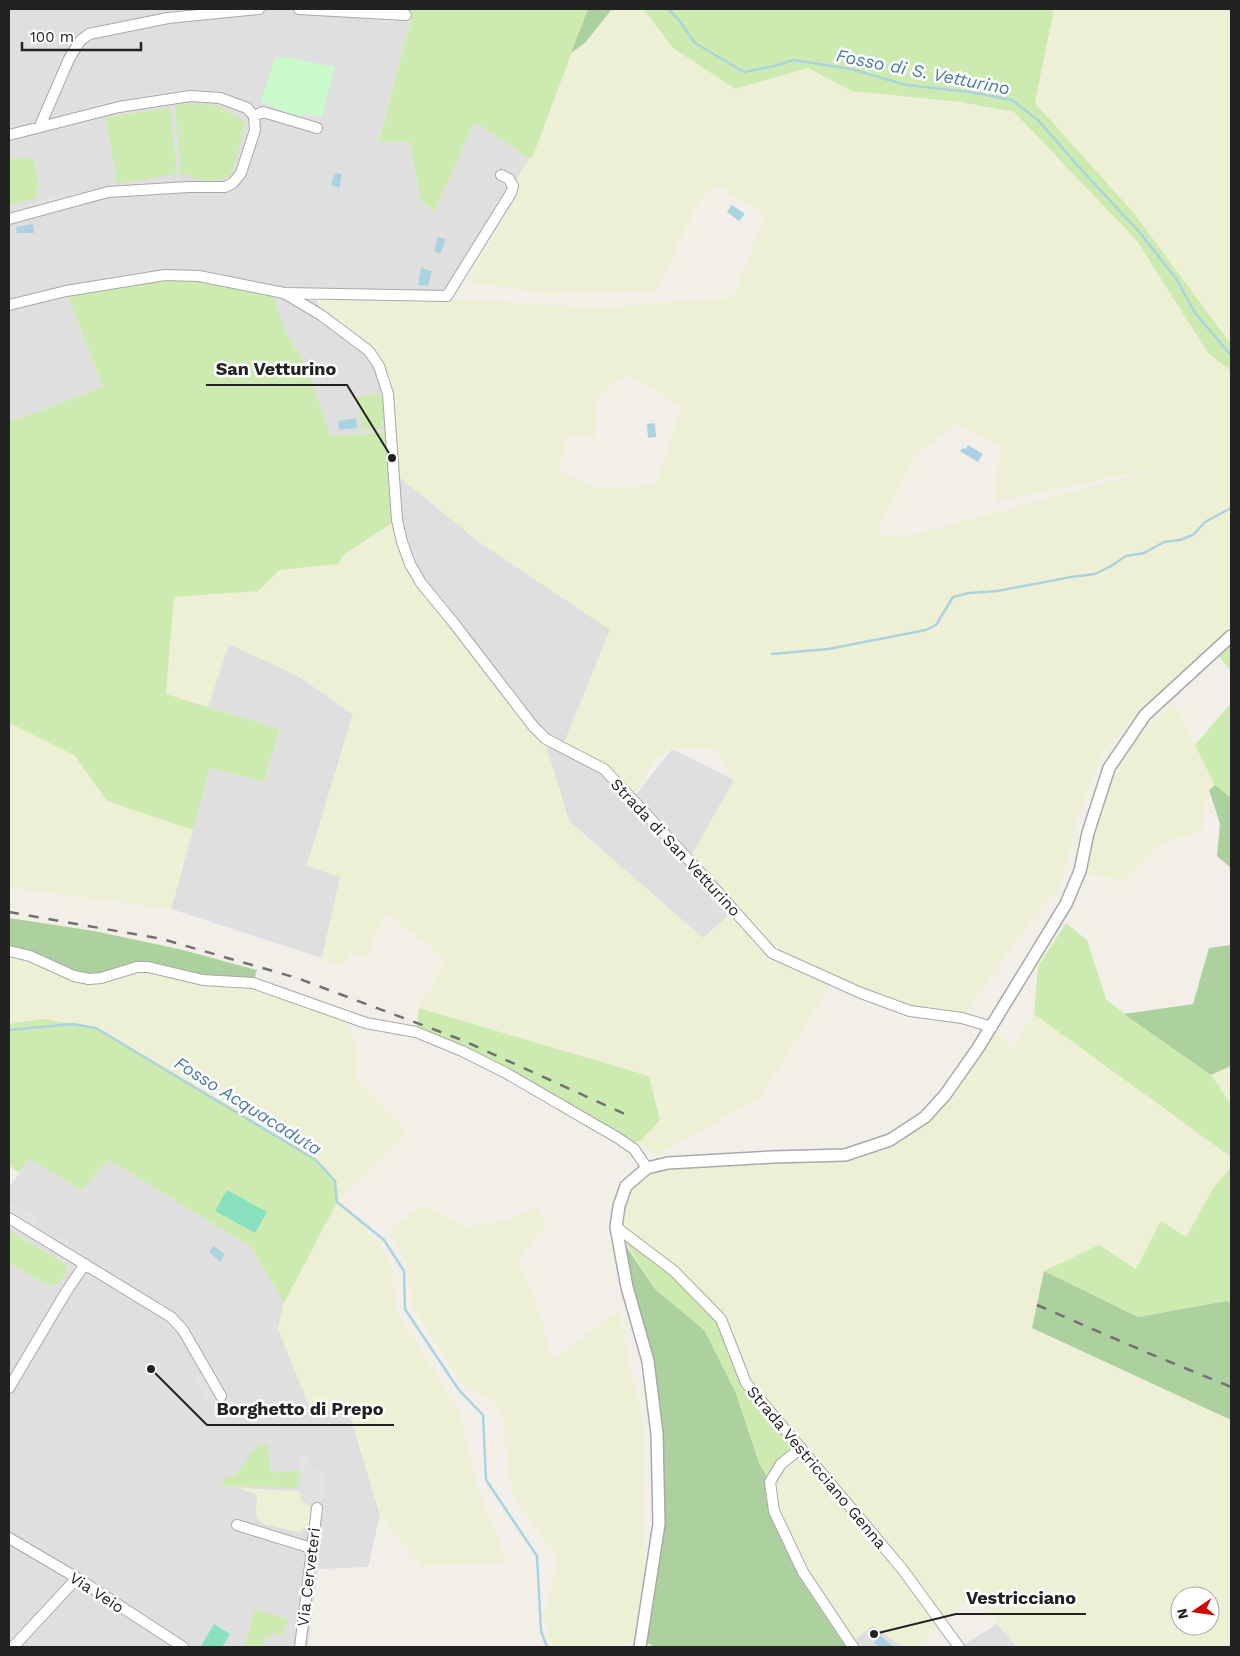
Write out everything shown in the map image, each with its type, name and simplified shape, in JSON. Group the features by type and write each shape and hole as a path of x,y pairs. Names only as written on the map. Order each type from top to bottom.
{"street":[{"path":"40,126 68,59 80,41 89,34 168,18 259,9"},
{"path":"299,9 406,15"},
{"path":"9,135 119,107 190,96 220,98 247,108 254,116 255,130 241,173 233,183 224,187 189,187 108,192 9,219"},
{"path":"254,116 263,112 317,128"},
{"path":"284,293 447,296 511,193 513,186 509,179 502,175"},
{"name":"Strada di San Vetturino","path":"9,304 66,291 165,275 199,276 284,293 321,315 369,351 379,366 388,394 397,520 410,564 421,583 533,726 546,739 604,769 713,886 772,953 861,993 910,1011 962,1018 992,1027"},
{"path":"640,1647 660,1524 657,1434 648,1361 627,1287 616,1227 619,1206 626,1186 647,1168 668,1163 845,1155 890,1140 925,1117 945,1095 992,1027 1066,904 1080,871 1088,833 1108,768 1145,715 1231,636"},
{"path":"9,951 30,956 74,976 89,979 100,978 137,967 148,967 203,980 253,983 366,1022 416,1032 462,1051 506,1073 618,1138 634,1149 647,1168"},
{"path":"9,1218 170,1317 183,1330 221,1396"},
{"name":"Strada Vestricciano Genna","path":"616,1227 674,1271 721,1319 746,1383 903,1570 959,1647"},
{"path":"9,1388 66,1292 85,1264"},
{"path":"801,1448 780,1464 770,1482 774,1511 803,1572 853,1647"},
{"name":"Via Cerveteri","path":"300,1647 317,1508"},
{"path":"237,1525 311,1548"},
{"name":"Via Veio","path":"9,1538 77,1578 183,1647"},
{"path":"13,1647 77,1578"}],"shaded area":[{"path":"9,9 412,9 379,141 410,142 420,199 434,212 475,122 529,159 447,296 317,300 321,315 369,351 610,630 604,769 633,798 672,749 734,780 689,860 735,910 703,938 569,821 545,743 418,583 397,520 330,440 306,366 287,334 270,291 66,291 103,387 9,422"},
{"path":"347,9 412,9 410,23 353,19 347,12"},
{"path":"189,88 190,96 137,105 135,95"},
{"path":"118,99 123,102 87,115 85,106"},
{"path":"308,113 322,117 317,128 299,117"},
{"path":"74,190 82,199 9,219 9,210"},
{"path":"229,644 298,676 353,714 307,865 341,877 322,958 171,909 210,768 264,782 280,730 208,707"},
{"path":"29,1159 81,1190 109,1160 252,1248 284,1303 278,1329 348,1408 380,1515 368,1567 318,1569 308,1647 9,1647 9,1264 48,1285 67,1265 9,1230 9,1188"},
{"path":"9,1201 38,1219 31,1231 9,1218"},
{"path":"58,1236 73,1245 71,1250 54,1240"},
{"path":"204,1367 221,1396 208,1405 195,1382"},
{"path":"308,1454 310,1470 322,1469 325,1490 321,1508 312,1508 304,1498 303,1471 299,1470 298,1455"},
{"path":"997,1624 1017,1647 960,1647"},
{"path":"873,1625 903,1647 853,1647 850,1643"}],"green space":[{"path":"412,9 588,9 533,156 529,159 475,122 434,212 420,199 410,142 379,142"},
{"path":"588,9 612,9 585,43 571,53"},
{"path":"612,9 643,9 673,48 735,89 808,68 852,91 960,102 1014,112 1137,241 1208,353 1231,371 1231,636 1145,715 1134,720 1103,751 1076,822 1061,886 1030,921 962,1018 910,1011 833,981 760,1098 655,1156 639,1142 660,1120 649,1076 419,1008 446,959 385,913 366,958 351,953 343,967 322,958 340,877 307,866 353,714 298,676 229,644 208,707 166,694 174,597 258,591 280,570 338,564 356,547 397,520 418,583 545,743 569,821 703,938 735,911 689,860 734,781 712,746 706,750 698,748 672,749 655,760 633,798 604,769 562,747 610,630 479,542 396,475 379,366 321,315 317,299 366,295 599,308 734,297 765,213 717,186 702,196 655,291 552,294 467,282 522,187 513,186 529,159 533,156 571,53 585,43","holes":["628,374 681,407 656,484 603,490 559,470 568,434 594,439 598,395","956,424 1000,445 995,502 1174,464 901,538 879,536 880,525 917,454"]},
{"path":"643,9 1054,9 1035,103 1133,212 1231,344 1231,371 1208,353 1137,241 1014,112 960,102 852,91 808,68 735,89 673,48"},
{"path":"1054,9 1231,9 1231,344 1133,212 1035,103"},
{"path":"285,57 335,67 322,117 308,113 299,117 261,102 275,59"},
{"path":"175,103 217,105 246,123 231,177 205,182 180,173"},
{"path":"170,108 177,174 117,184 106,117"},
{"path":"33,158 40,187 37,189 38,198 9,205 9,159"},
{"path":"165,275 271,291 287,334 306,366 331,436 390,432 397,520 345,554 338,564 280,570 258,591 174,597 166,694 280,729 264,782 210,768 193,830 107,801 75,756 9,723 9,422 103,387 66,291"},
{"path":"388,394 390,428 362,430 357,396"},
{"path":"1231,636 1231,671 1215,651"},
{"path":"1174,703 1215,785 1209,790 1201,832 1161,843 1124,882 1080,871 1113,780 1135,741"},
{"path":"1231,703 1231,802 1215,785 1195,745"},
{"path":"9,723 75,756 107,801 193,830 171,909 9,888"},
{"path":"1215,785 1231,798 1231,868 1217,856 1220,824 1209,790"},
{"path":"9,918 94,931 179,949 257,970 253,983 148,967 89,979 9,951"},
{"path":"1066,923 1087,940 1106,999 1211,1075 1231,1104 1231,1157 1034,1014 1038,966"},
{"path":"1231,945 1231,1066 1211,1075 1124,1014 1193,1004 1209,948"},
{"path":"9,951 128,969 253,983 355,1019 346,1024 358,1052 356,1078 407,1131 337,1202 335,1181 316,1160 86,1023 85,1028 43,1019 9,1024"},
{"path":"419,1008 649,1076 660,1120 639,1142 623,1142 506,1073 416,1032"},
{"path":"1034,1014 1231,1157 1231,1167 1214,1187 1186,1237 1161,1222 1136,1269 1099,1245 1032,1328 1231,1420 1231,1647 1017,1647 974,1594 942,1622 918,1647 903,1647 873,1625 850,1643 803,1572 776,1514 746,1383 721,1319 616,1227 626,1186 647,1168 845,1155 925,1117 992,1027 1011,1049"},
{"path":"43,1019 96,1028 316,1160 335,1181 337,1202 284,1303 252,1248 109,1160 81,1190 29,1159 19,1173 9,1165 9,1024"},
{"path":"1231,1066 1231,1104 1211,1075"},
{"path":"1231,1167 1231,1303 1225,1301 1138,1317 1044,1271 1099,1245 1136,1269 1161,1221 1186,1237 1214,1187"},
{"path":"227,1190 267,1212 255,1233 215,1211"},
{"path":"337,1202 373,1236 392,1265 396,1310 458,1409 477,1487 508,1562 422,1566 380,1515 348,1408 312,1413 278,1329 284,1303"},
{"path":"423,1205 466,1227 510,1219 537,1207 547,1224 518,1259 534,1296 553,1360 618,1310 643,1424 643,1577 635,1642 552,1647 544,1616 557,1558 512,1494 501,1408 460,1381 413,1308 406,1262 390,1228"},
{"path":"616,1227 674,1271 721,1319 746,1383 801,1448 770,1482 759,1463 704,1330 655,1289"},
{"path":"9,1230 67,1265 65,1276 57,1284 48,1285 9,1264"},
{"path":"618,1234 655,1289 704,1330 736,1394 759,1463 770,1482 774,1511 803,1572 853,1647 654,1647 646,1642 659,1524 657,1434"},
{"path":"1044,1271 1138,1317 1226,1301 1231,1303 1231,1420 1032,1328"},
{"path":"268,1443 271,1473 299,1470 298,1488 221,1486 226,1475 234,1476 257,1447"},
{"path":"238,1488 300,1491 301,1499 312,1508 308,1528 303,1528 301,1533 264,1524 258,1520 256,1513 257,1495"},
{"path":"255,1609 288,1619 283,1636 272,1633 269,1639 264,1638 263,1647 245,1647"},
{"path":"214,1624 230,1634 222,1647 202,1647 201,1646"}],"water":[{"path":"335,173 342,174 339,188 331,185"},
{"path":"732,205 745,214 739,221 727,212"},
{"path":"33,224 34,233 17,233 16,227"},
{"path":"438,237 446,239 440,254 434,251"},
{"path":"421,268 432,271 428,286 418,285"},
{"path":"356,418 357,428 339,430 338,421"},
{"path":"655,423 656,437 648,438 647,424"},
{"path":"968,445 983,454 978,462 960,451 963,448 966,449"},
{"path":"213,1246 225,1254 220,1262 209,1252"},
{"path":"880,1635 894,1647 879,1647 874,1643"}],"waterway":[{"name":"Fosso di S. Vetturino","path":"668,9 678,19 695,43 744,72 775,66 793,60 851,69 906,85 970,92 1012,100 1038,120 1141,234 1177,280 1195,313 1231,355"},
{"path":"772,654 828,649 926,630 936,625 953,597 1095,574 1126,556 1144,553 1164,542 1180,540 1193,535 1205,522 1231,508"},
{"name":"Fosso Acquacaduta","path":"9,1030 72,1024 96,1028 316,1160 335,1181 337,1202 384,1240 404,1271 405,1309 459,1390 483,1415 486,1480 537,1556 541,1631 547,1647"}],"railway":[{"path":"9,912 162,939 297,978 462,1040 627,1115"},
{"path":"1037,1305 1231,1387"}],"place":[{"name":"San Vetturino","path":"392,458"},
{"name":"Borghetto di Prepo","path":"151,1369"},
{"name":"Vestricciano","path":"874,1634"}]}
